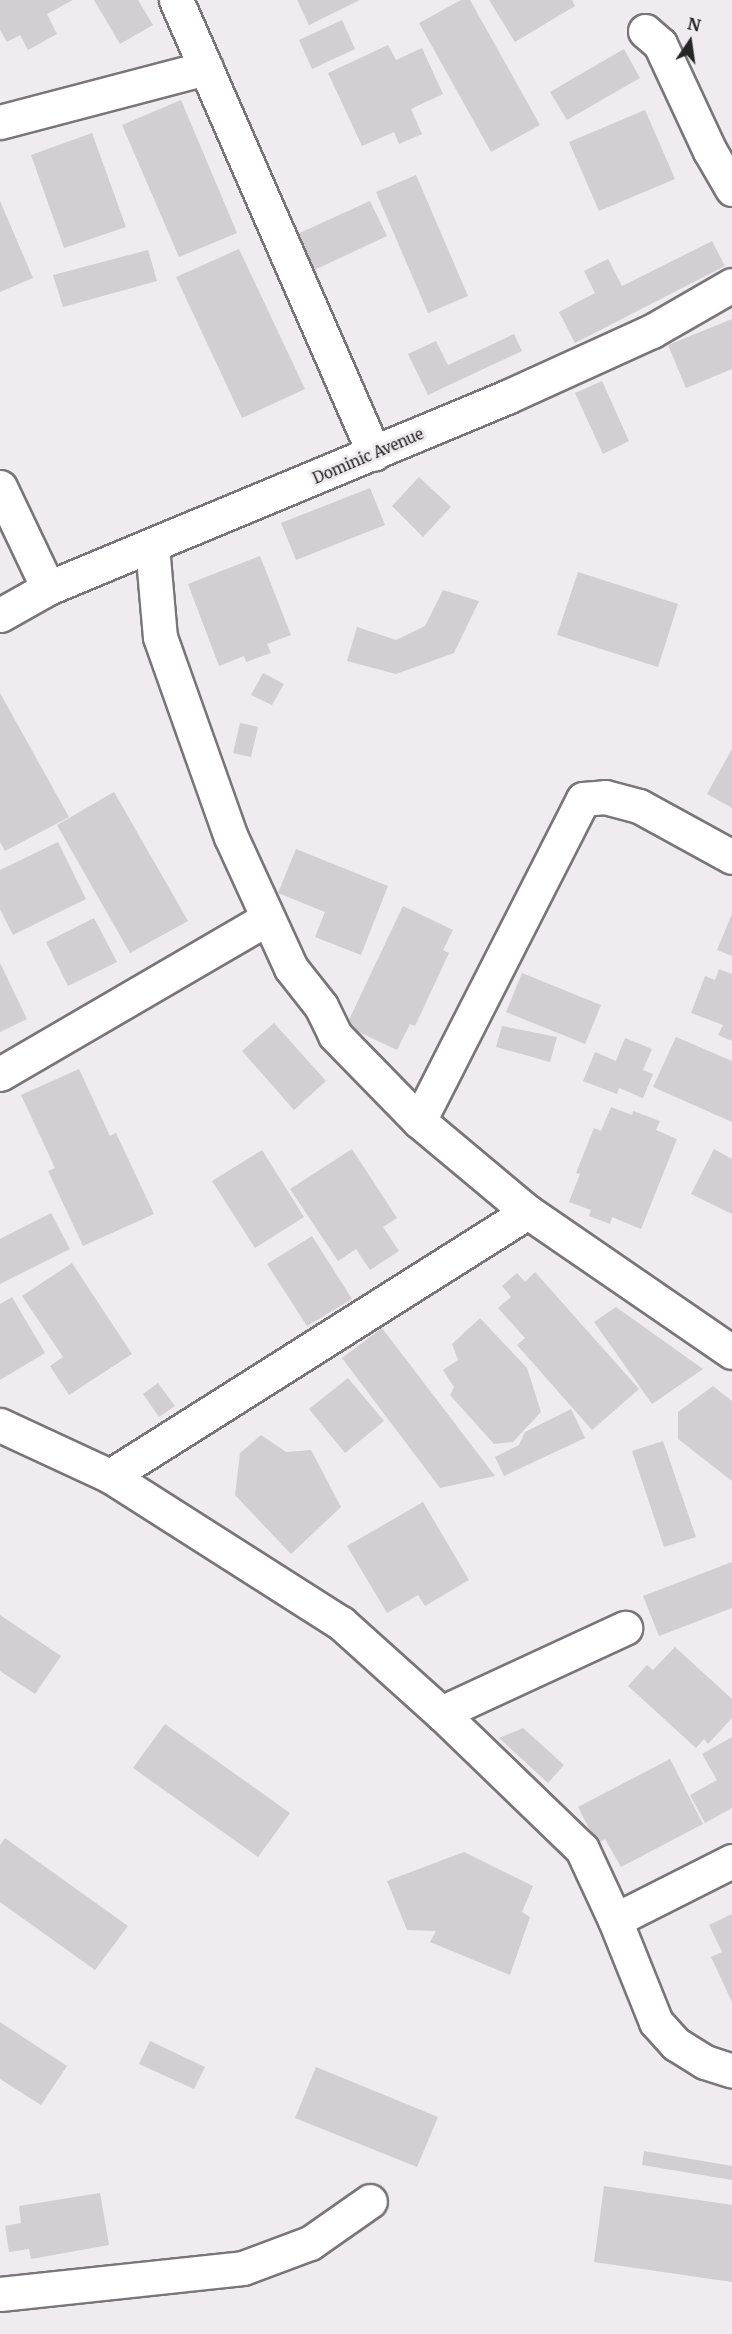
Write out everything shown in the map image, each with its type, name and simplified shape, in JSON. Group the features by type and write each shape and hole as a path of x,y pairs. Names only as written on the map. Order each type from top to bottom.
{"street":[{"path":"176,0 374,454"},
{"path":"645,31 660,44 710,151 732,189"},
{"path":"0,122 206,68"},
{"name":"Dominic Avenue","path":"0,615 48,588 374,454 651,331 732,285"},
{"path":"0,487 48,588"},
{"path":"152,546 160,637 231,837 291,968 321,1006 335,1035 419,1121 528,1212 732,1352"},
{"path":"419,1121 583,799 605,797 639,806 732,857"},
{"path":"0,1074 268,918"},
{"path":"110,1476 528,1212"},
{"path":"0,1425 110,1476 341,1623 441,1713 582,1849 615,1920 656,2022 676,2044 705,2062 732,2071"},
{"path":"441,1713 625,1628"},
{"path":"615,1920 732,1861"},
{"path":"0,2294 243,2268 310,2243 370,2200"}],"building":[{"path":"0,0 73,0 47,14 57,34 28,50 20,35 7,42 0,30"},
{"path":"94,0 138,0 153,25 120,44"},
{"path":"297,0 360,0 309,25"},
{"path":"461,0 470,0 540,125 491,152 419,23"},
{"path":"489,0 572,0 575,6 515,42"},
{"path":"342,20 355,49 312,69 299,40"},
{"path":"388,45 396,60 422,48 443,94 411,109 422,134 399,144 394,132 362,146 328,73"},
{"path":"624,49 640,78 567,120 550,92"},
{"path":"181,100 237,233 179,257 122,125"},
{"path":"645,110 675,179 599,211 569,142"},
{"path":"92,133 126,227 64,248 31,155"},
{"path":"416,175 468,296 428,313 376,192"},
{"path":"0,201 33,278 0,292"},
{"path":"370,201 387,236 310,272 293,236"},
{"path":"712,241 725,266 575,343 559,312 595,293 584,271 608,259 622,286"},
{"path":"239,249 305,389 242,418 176,277"},
{"path":"148,250 157,281 63,307 53,275"},
{"path":"732,319 732,369 686,388 668,345"},
{"path":"514,334 522,351 428,395 408,354 436,341 448,365"},
{"path":"602,381 629,441 603,454 575,393"},
{"path":"419,477 451,507 423,537 392,506"},
{"path":"370,488 385,525 296,560 281,523"},
{"path":"260,556 291,635 267,644 271,653 246,662 244,656 219,666 188,584"},
{"path":"578,572 678,604 658,667 557,635"},
{"path":"443,590 479,601 454,653 396,674 347,661 357,627 396,640 425,626"},
{"path":"263,673 284,684 272,705 251,695"},
{"path":"0,693 69,817 5,851 0,842"},
{"path":"240,723 258,727 251,757 233,753"},
{"path":"732,749 732,808 707,794"},
{"path":"114,792 188,921 130,953 57,825"},
{"path":"58,842 86,899 13,935 0,909 0,870"},
{"path":"296,849 388,886 361,955 315,937 325,912 278,893"},
{"path":"403,906 453,930 443,950 449,953 415,1026 410,1024 397,1050 346,1026"},
{"path":"732,914 732,956 717,950"},
{"path":"94,918 117,962 68,986 46,942"},
{"path":"0,963 27,1019 0,1032"},
{"path":"719,969 732,974 732,1041 718,1035 723,1025 691,1013 705,976 715,980"},
{"path":"522,973 601,1005 585,1044 506,1012"},
{"path":"274,1023 326,1081 294,1110 242,1051"},
{"path":"502,1026 557,1037 550,1062 496,1047"},
{"path":"676,1037 732,1061 732,1122 653,1087"},
{"path":"625,1038 652,1049 643,1070 653,1074 643,1098 619,1088 617,1094 583,1081 595,1052 616,1061"},
{"path":"79,1069 110,1136 116,1133 154,1214 83,1246 48,1171 55,1168 21,1095"},
{"path":"611,1107 632,1115 633,1111 660,1121 656,1130 677,1139 641,1229 612,1217 610,1224 589,1216 591,1210 569,1202 580,1174 576,1173 594,1128 601,1131"},
{"path":"352,1149 397,1218 383,1227 399,1251 370,1270 356,1249 338,1261 290,1189"},
{"path":"714,1149 732,1159 732,1214 691,1194"},
{"path":"262,1150 304,1217 255,1248 212,1181"},
{"path":"51,1213 70,1249 0,1284 0,1239"},
{"path":"312,1236 352,1299 307,1326 267,1264"},
{"path":"72,1263 132,1354 69,1395 50,1366 63,1357 22,1296"},
{"path":"535,1272 639,1389 592,1430 517,1345 525,1338 498,1308 511,1297 502,1286 517,1273 525,1282"},
{"path":"12,1297 45,1353 0,1380 0,1304"},
{"path":"616,1307 703,1369 652,1404 594,1322"},
{"path":"480,1318 527,1368 541,1412 513,1442 494,1444 450,1395 454,1387 443,1370 458,1360 452,1344"},
{"path":"382,1328 495,1476 440,1488 342,1358"},
{"path":"348,1378 384,1421 345,1453 309,1409"},
{"path":"158,1383 175,1406 159,1417 143,1394"},
{"path":"713,1386 732,1401 732,1481 678,1439 678,1412"},
{"path":"571,1409 585,1438 504,1476 495,1457 519,1445 525,1432"},
{"path":"261,1435 286,1452 311,1450 341,1507 291,1554 235,1495 240,1453"},
{"path":"663,1441 696,1537 664,1547 632,1451"},
{"path":"423,1502 469,1580 425,1606 418,1595 387,1613 347,1546"},
{"path":"732,1562 732,1608 659,1636 643,1596"},
{"path":"0,1615 61,1656 35,1694 0,1671"},
{"path":"675,1647 732,1699 732,1718 708,1744 704,1739 696,1748 628,1686 647,1665 653,1670"},
{"path":"165,1724 290,1813 258,1857 133,1768"},
{"path":"523,1728 564,1765 548,1783 499,1738"},
{"path":"732,1737 732,1808 705,1823 690,1795 717,1780 702,1754"},
{"path":"670,1759 703,1824 621,1867 605,1839 597,1844 578,1807"},
{"path":"5,1838 128,1926 95,1970 0,1902 0,1845"},
{"path":"464,1852 533,1886 522,1912 530,1917 510,1975 430,1942 436,1931 407,1930 387,1881"},
{"path":"732,1914 732,2002 711,1957 722,1952 709,1925"},
{"path":"0,2022 67,2066 41,2105 0,2079"},
{"path":"150,2041 205,2067 194,2089 139,2064"},
{"path":"316,2067 438,2117 417,2167 295,2118"},
{"path":"644,2151 732,2166 732,2180 642,2165"},
{"path":"604,2186 732,2205 732,2282 594,2262"},
{"path":"100,2193 109,2245 31,2259 29,2249 9,2252 5,2226 21,2223 19,2206"}]}
